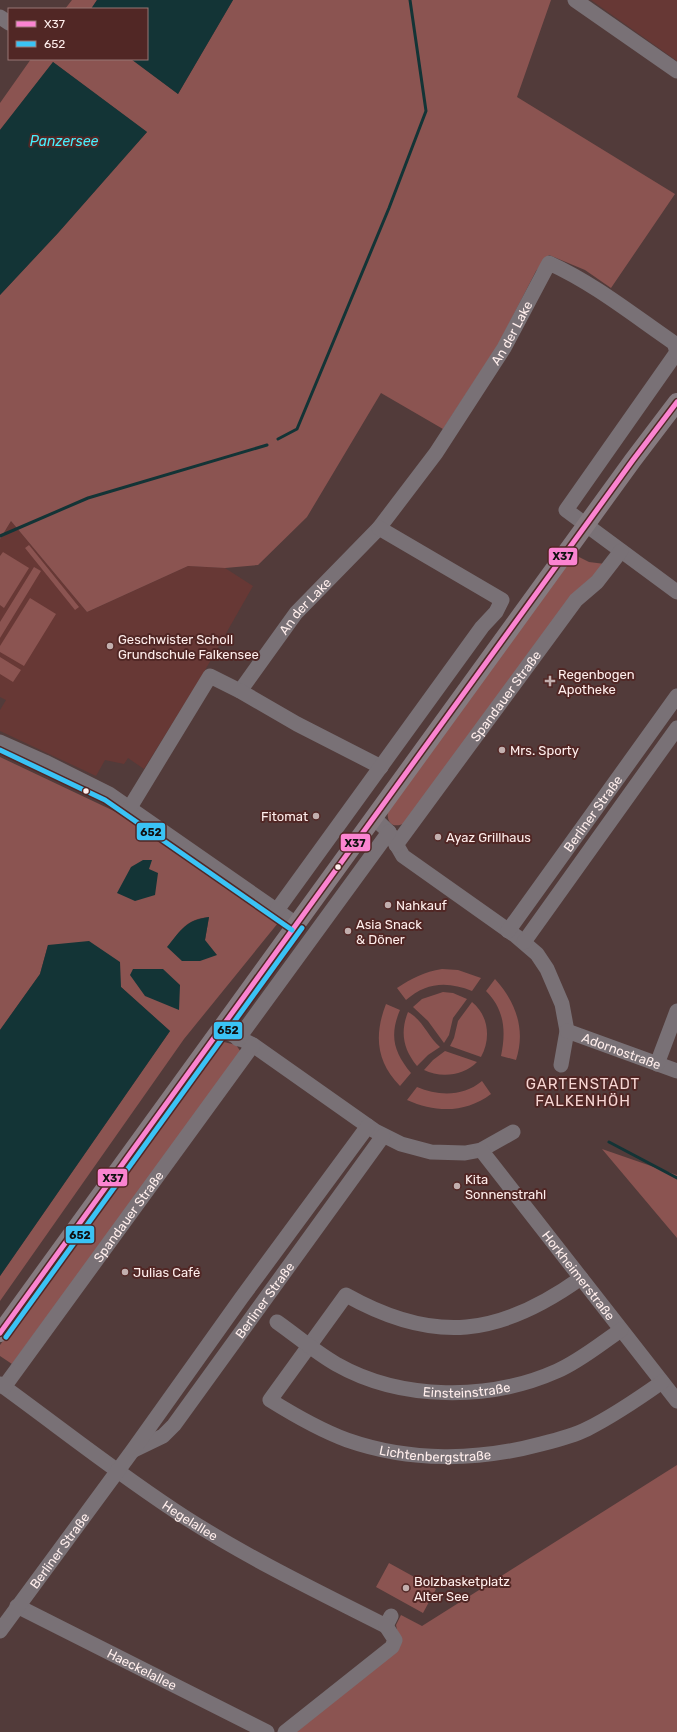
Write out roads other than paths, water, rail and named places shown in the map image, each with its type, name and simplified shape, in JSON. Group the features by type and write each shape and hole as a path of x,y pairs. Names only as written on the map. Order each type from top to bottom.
{"main road":[{"path":"0,1333 633,460 677,402"},
{"path":"633,460 664,435 677,419"}],"street":[{"path":"574,0 677,71"},
{"name":"An der Lake","path":"240,691 296,613 379,528 446,438 504,348 549,263 576,275 593,286 674,343 677,352 566,510 586,526"},
{"path":"586,526 677,592"},
{"path":"277,910 482,627 496,612 502,600 379,528"},
{"name":"Spandauer Straße","path":"396,845 576,600 597,582 621,551"},
{"path":"458,661 477,676"},
{"path":"129,809 210,676 240,691 297,724 381,766"},
{"name":"Berliner Straße","path":"508,931 677,696"},
{"name":"Berliner Straße","path":"524,942 677,728"},
{"path":"0,742 109,794 296,924"},
{"path":"374,818 389,832 403,856 524,942 537,954 547,969 562,1004 567,1031 561,1065"},
{"path":"238,1039 389,832"},
{"path":"657,1064 677,1011"},
{"path":"221,1029 253,1046 382,1136 401,1144 431,1152 465,1152 481,1150 513,1132"},
{"name":"Adornostraße","path":"567,1031 677,1071"},
{"name":"Spandauer Straße","path":"2,1386 253,1046"},
{"name":"Berliner Straße","path":"0,1630 133,1450 242,1297 368,1126"},
{"name":"Berliner Straße","path":"133,1450 163,1436 174,1425 382,1136"},
{"name":"Horkheimerstraße","path":"481,1150 620,1330 677,1400"},
{"path":"309,1345 346,1295 370,1308 400,1319 421,1325 460,1328 501,1321 529,1311 554,1298 581,1278"},
{"name":"Einsteinstraße","path":"277,1322 337,1365 387,1384 427,1391 479,1392 500,1389 532,1381 558,1371 587,1354 620,1330"},
{"name":"Lichtenbergstraße","path":"309,1345 270,1400 313,1425 347,1440 372,1447 428,1456 460,1457 502,1454 563,1438 587,1429 632,1403 662,1382"},
{"name":"Hegelallee","path":"2,1386 54,1426 215,1536 389,1621 395,1640 392,1648 285,1732"},
{"name":"Haeckelallee","path":"18,1606 267,1732"}],"water":[{"path":"97,0 233,0 178,94 132,60 148,60 148,8 92,8"},
{"name":"Panzersee","path":"53,62 147,132 58,233 0,295 0,130"},
{"path":"143,860 152,860 149,869 158,873 155,895 135,901 117,893 131,867"},
{"path":"209,917 205,940 217,955 200,961 182,961 167,947 180,931 189,923 201,918"},
{"path":"89,941 120,962 121,987 170,1031 0,1276 0,1030 40,974 48,945"},
{"path":"133,969 163,969 180,985 179,1010 145,996 130,975"}],"waterway":[{"path":"278,439 297,429 389,208 426,111 410,0"},
{"path":"0,536 88,498 267,445"},
{"path":"609,1142 677,1178"}],"place":[{"name":"Geschwister Scholl Grundschule Falkensee","path":"110,646"},
{"name":"Regenbogen Apotheke","path":"550,681"},
{"name":"Mrs. Sporty","path":"502,750"},
{"name":"Fitomat","path":"316,816"},
{"name":"Ayaz Grillhaus","path":"438,837"},
{"name":"Nahkauf","path":"388,905"},
{"name":"Asia Snack & Döner","path":"348,931"},
{"name":"Kita Sonnenstrahl","path":"457,1186"},
{"name":"Julias Café","path":"125,1272"},
{"name":"Bolzbasketplatz Alter See","path":"406,1588"}],"district":[{"name":"GARTENSTADT FALKENHÖH","path":"583,1092"}]}
